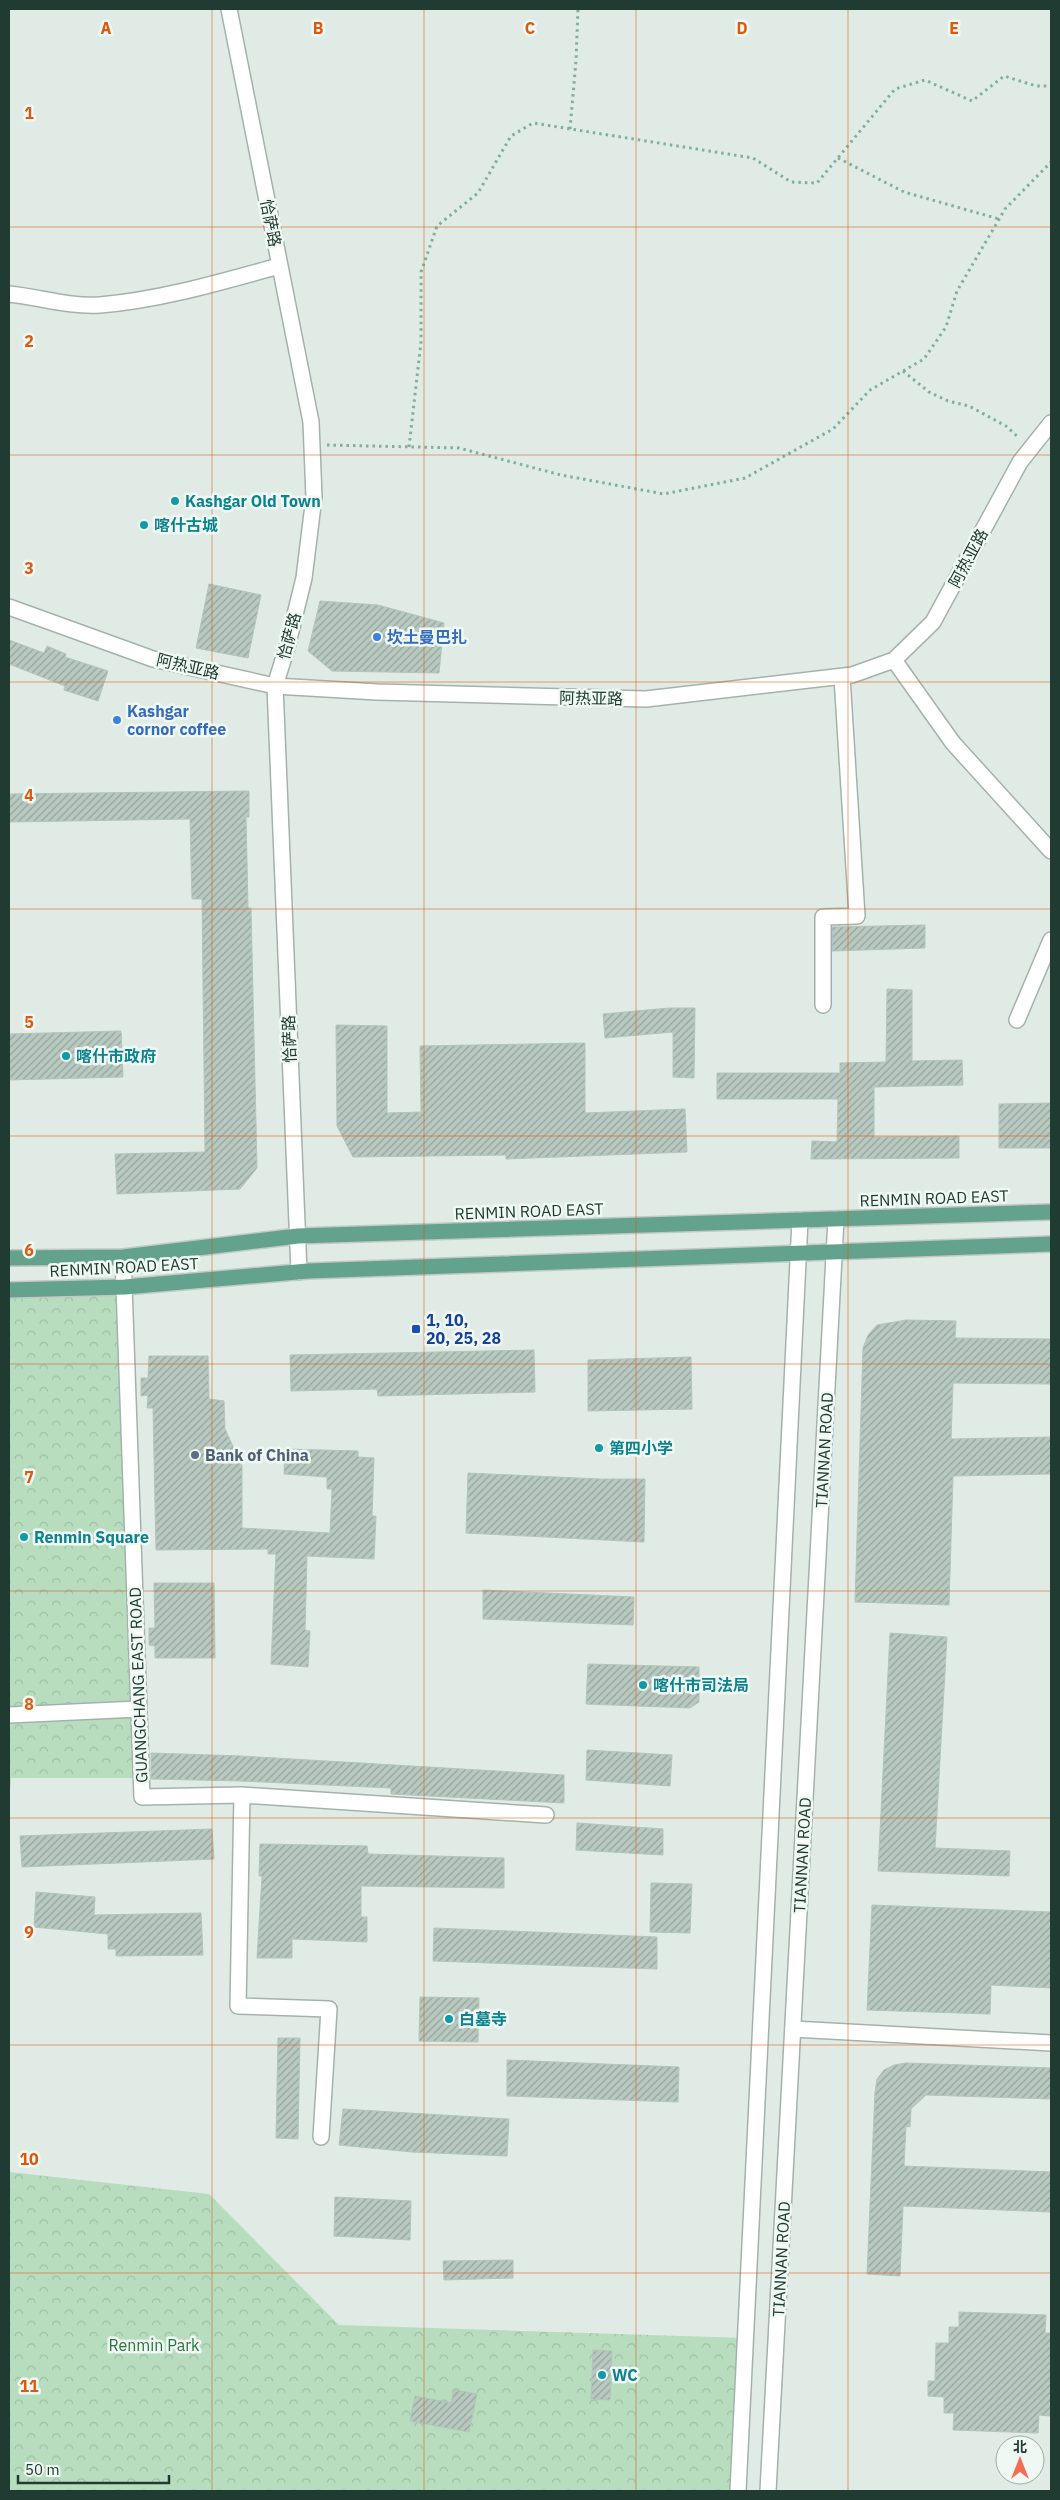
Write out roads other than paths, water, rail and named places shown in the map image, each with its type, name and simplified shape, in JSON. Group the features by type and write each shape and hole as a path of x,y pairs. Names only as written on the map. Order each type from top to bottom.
{"main road":[{"name":"RENMIN ROAD EAST","path":"9,1258 123,1257 298,1236 1051,1212"},
{"name":"RENMIN ROAD EAST","path":"9,1290 125,1287 299,1272 1051,1244"}],"street":[{"name":"恰萨路","path":"229,9 311,422 314,498 304,578 275,686 299,1272"},
{"path":"9,294 63,303 99,305 162,296 279,266"},
{"name":"阿热亚路","path":"9,607 154,658 275,686 386,692 646,699 842,677 894,660 933,622 1020,462 1051,423"},
{"path":"894,660 953,743 1051,851"},
{"path":"823,1005 823,917 857,916 842,677"},
{"path":"1017,1020 1051,940"},
{"name":"TIANNAN ROAD","path":"768,2491 836,1218"},
{"name":"TIANNAN ROAD","path":"738,2491 800,1253 800,1220"},
{"name":"GUANGCHANG EAST ROAD","path":"123,1257 142,1797 242,1795 546,1815"},
{"path":"9,1715 139,1709"},
{"path":"242,1795 238,2006 329,2009 321,2137"},
{"path":"793,2030 1051,2043"}],"place":[{"name":"Kashgar Old Town","path":"175,501"},
{"name":"喀什古城","path":"144,525"},
{"name":"坎土曼巴扎","path":"377,637"},
{"name":"Kashgar cornor coffee","path":"117,720"},
{"name":"喀什市政府","path":"66,1056"},
{"name":"1, 10, 20, 25, 28","path":"416,1329"},
{"name":"第四小学","path":"599,1448"},
{"name":"Bank of China","path":"195,1455"},
{"name":"Renmin Square","path":"24,1537"},
{"name":"喀什市司法局","path":"643,1685"},
{"name":"白墓寺","path":"449,2019"},
{"name":"WC","path":"602,2375"}],"park label":[{"name":"Renmin Park","path":"154,2345"}]}
